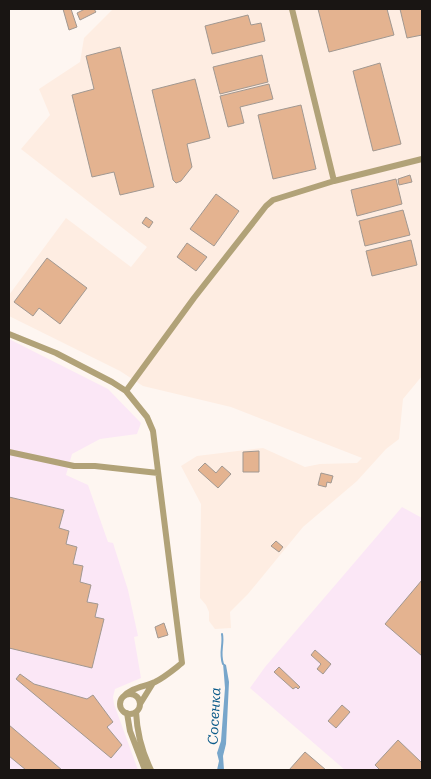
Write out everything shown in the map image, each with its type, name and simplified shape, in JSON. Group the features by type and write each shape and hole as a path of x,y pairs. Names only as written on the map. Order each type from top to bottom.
{"street":[{"path":"292,9 334,181"},
{"path":"126,391 194,298 266,206 273,200 334,181 422,159"},
{"path":"9,334 56,353 126,391 147,417 153,432 182,663 169,674 153,683 134,688 124,697 121,706 127,713 130,731 145,770"},
{"path":"9,452 74,466 158,472"},
{"path":"151,770 146,761 137,729 136,712 153,683"},
{"path":"124,697 128,694 134,695 139,699 140,704"},
{"path":"127,713 132,714 136,712"}],"shaded area":[{"path":"113,9 422,9 422,376 403,399 399,439 386,449 357,481 303,527 248,594 230,612 231,628 215,629 209,621 209,612 206,605 200,598 201,504 181,466 197,456 263,448 305,467 320,464 357,463 362,458 231,407 143,386 120,371 9,316 9,295 66,218 131,267 147,247 21,149 50,115 39,89 80,62 84,38"},
{"path":"9,339 108,389 141,423 137,434 100,439 72,454 66,475 88,485 108,542 113,543 128,590 138,636 134,637 141,678 115,689 113,697 138,770 9,770"},
{"path":"402,507 422,518 422,770 345,770 250,688 265,667"}],"water":[{"path":"223,663 226,665 229,682 226,744 223,756 224,770 217,770 219,761 217,753 221,741 225,688"}],"building":[{"path":"63,9 71,9 77,27 69,30"},
{"path":"85,9 94,9 96,12 80,20 77,13"},
{"path":"318,9 387,9 394,35 329,52"},
{"path":"400,9 422,9 422,35 407,38"},
{"path":"248,15 251,25 261,23 265,41 212,54 205,26"},
{"path":"120,47 154,187 120,195 114,172 92,177 72,95 94,89 86,56"},
{"path":"262,55 268,82 220,94 213,67"},
{"path":"380,63 401,144 373,151 353,71"},
{"path":"195,79 210,138 187,144 192,167 181,181 176,183 173,180 152,90"},
{"path":"269,84 273,99 240,107 244,123 228,127 220,96"},
{"path":"301,105 316,169 273,179 258,115"},
{"path":"410,175 412,182 399,185 398,179"},
{"path":"396,179 402,204 357,216 351,190"},
{"path":"216,194 239,211 214,246 190,229"},
{"path":"403,210 410,235 365,246 359,221"},
{"path":"146,217 153,222 149,228 142,223"},
{"path":"411,240 417,265 372,276 366,251"},
{"path":"187,243 207,257 196,271 177,257"},
{"path":"47,258 87,288 60,324 39,308 33,316 14,302"},
{"path":"259,451 259,472 243,472 243,452"},
{"path":"205,463 216,473 222,466 231,474 218,488 198,470"},
{"path":"321,473 333,476 331,483 327,482 326,487 318,485"},
{"path":"9,497 64,510 59,528 69,531 66,544 77,547 73,564 83,566 80,582 91,585 87,602 98,604 95,617 104,619 92,668 9,648"},
{"path":"276,541 283,547 279,552 271,546"},
{"path":"422,580 422,656 385,624"},
{"path":"164,623 168,635 158,638 155,627"},
{"path":"315,650 331,664 323,674 317,669 321,664 311,655"},
{"path":"279,667 300,687 298,689 296,687 293,689 274,672"},
{"path":"20,674 34,684 87,699 93,695 113,722 107,727 122,745 111,758 16,679"},
{"path":"342,705 350,712 336,728 328,721"},
{"path":"9,725 62,770 26,770 9,756"},
{"path":"398,740 422,763 422,770 380,770 375,765"},
{"path":"305,752 326,770 289,770"}],"waterway":[{"name":"Сосенка","path":"222,634 221,656 223,664"}]}
